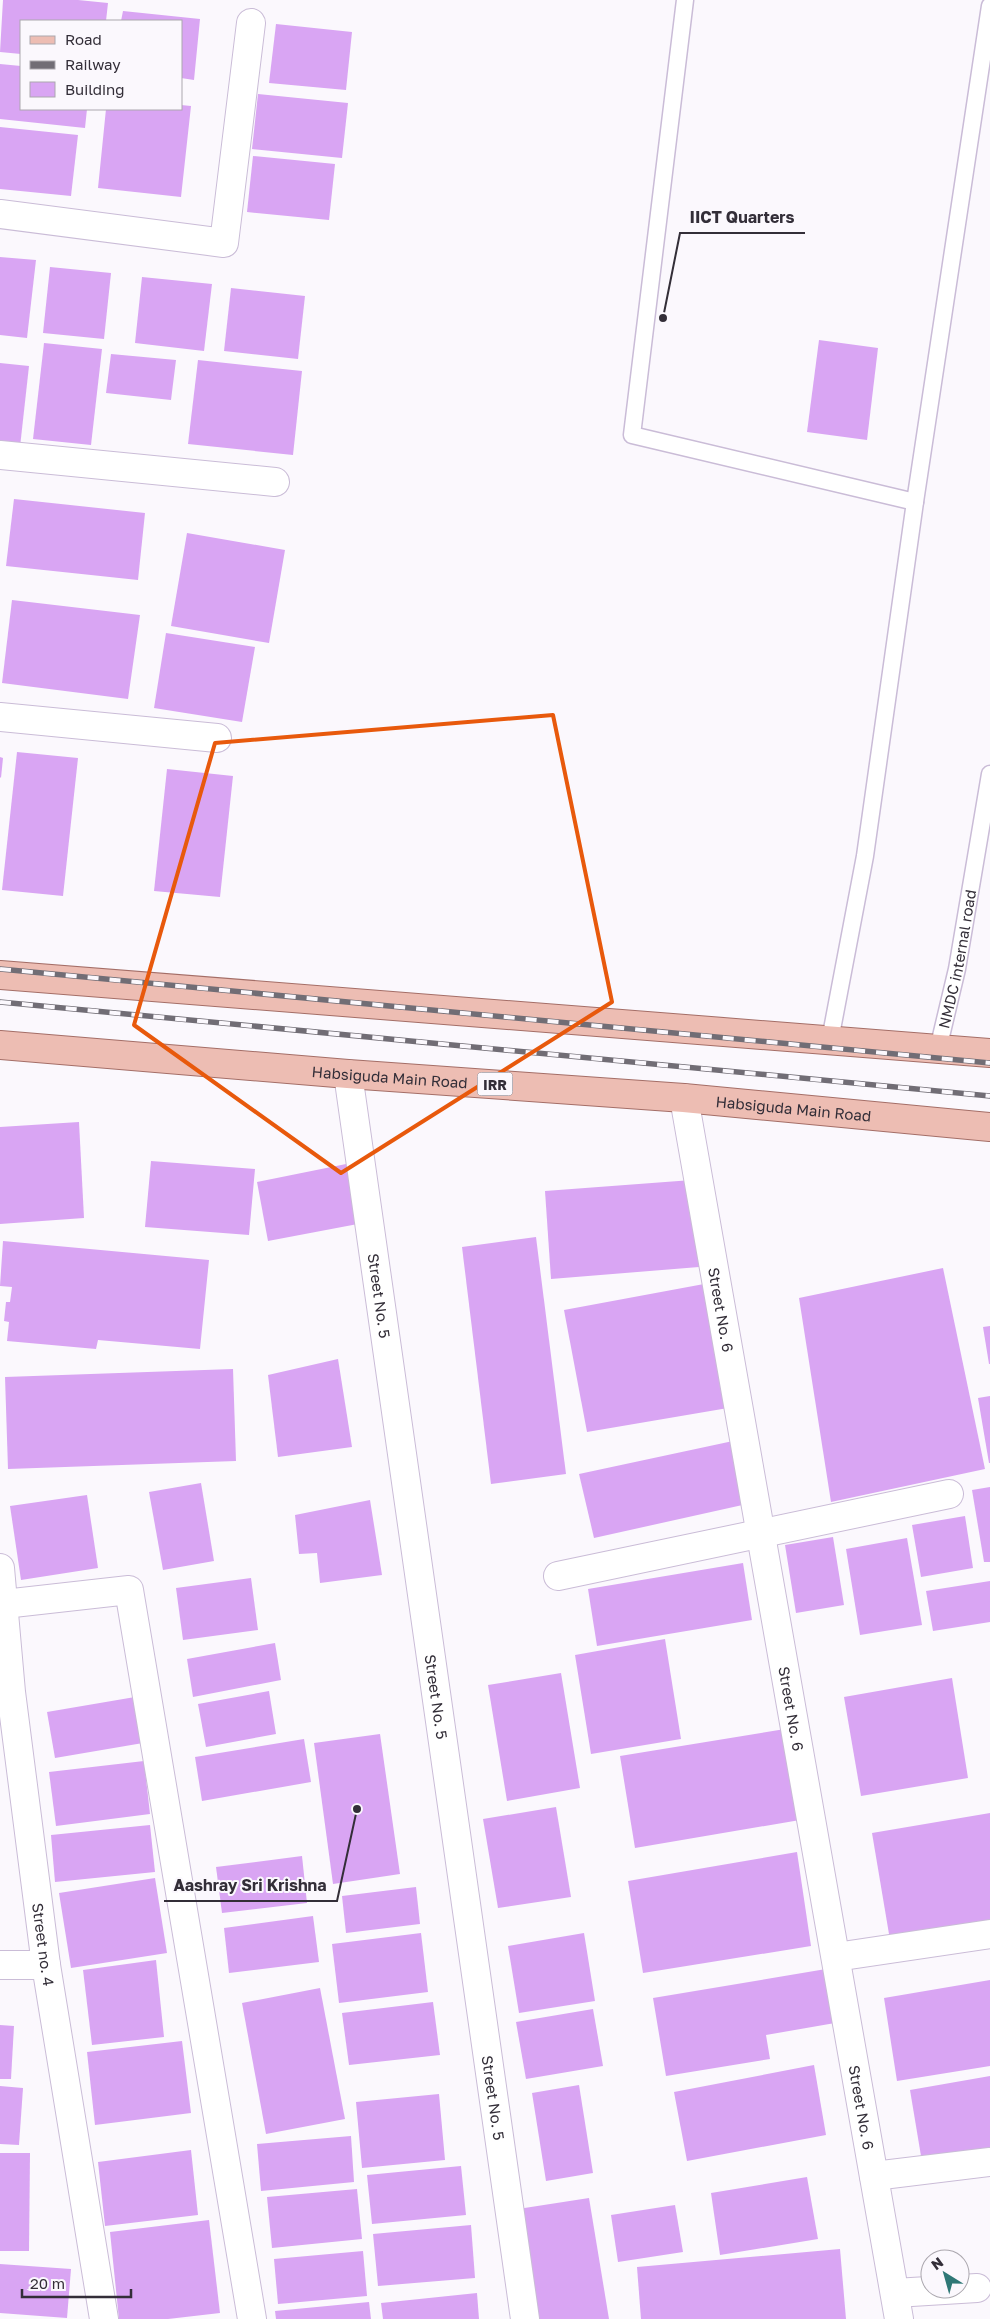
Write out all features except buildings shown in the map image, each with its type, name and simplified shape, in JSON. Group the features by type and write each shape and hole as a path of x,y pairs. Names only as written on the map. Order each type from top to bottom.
{"main road":[{"path":"0,975 990,1053"},
{"name":"Habsiguda Main Road","path":"0,1045 348,1074 684,1098 990,1127"}],"street":[{"path":"0,214 224,243 251,23"},
{"path":"0,455 275,482"},
{"path":"0,717 217,738"},
{"name":"Street No. 5","path":"348,1074 525,2319"},
{"name":"Street No. 6","path":"684,1098 897,2306"},
{"path":"558,1576 949,1494"},
{"name":"Street no. 4","path":"0,1568 4,1604 5,1691 46,1965 104,2319"},
{"path":"4,1604 128,1590 252,2319"},
{"path":"836,1957 990,1934"},
{"path":"0,1965 46,1965"},
{"path":"874,2176 990,2162"},
{"path":"897,2306 978,2288"}],"lane":[{"path":"685,0 632,435 915,502"},
{"path":"830,1040 864,856 990,6"},
{"name":"NMDC internal road","path":"938,1048 983,869 990,774"}],"highlighted area":[{"path":"553,715 612,1002 341,1173 134,1025 215,743"}],"railway":[{"path":"0,969 990,1063"},
{"path":"0,1002 990,1096"}],"place":[{"name":"IICT Quarters","path":"663,318"},
{"name":"Aashray Sri Krishna","path":"357,1809"}]}
